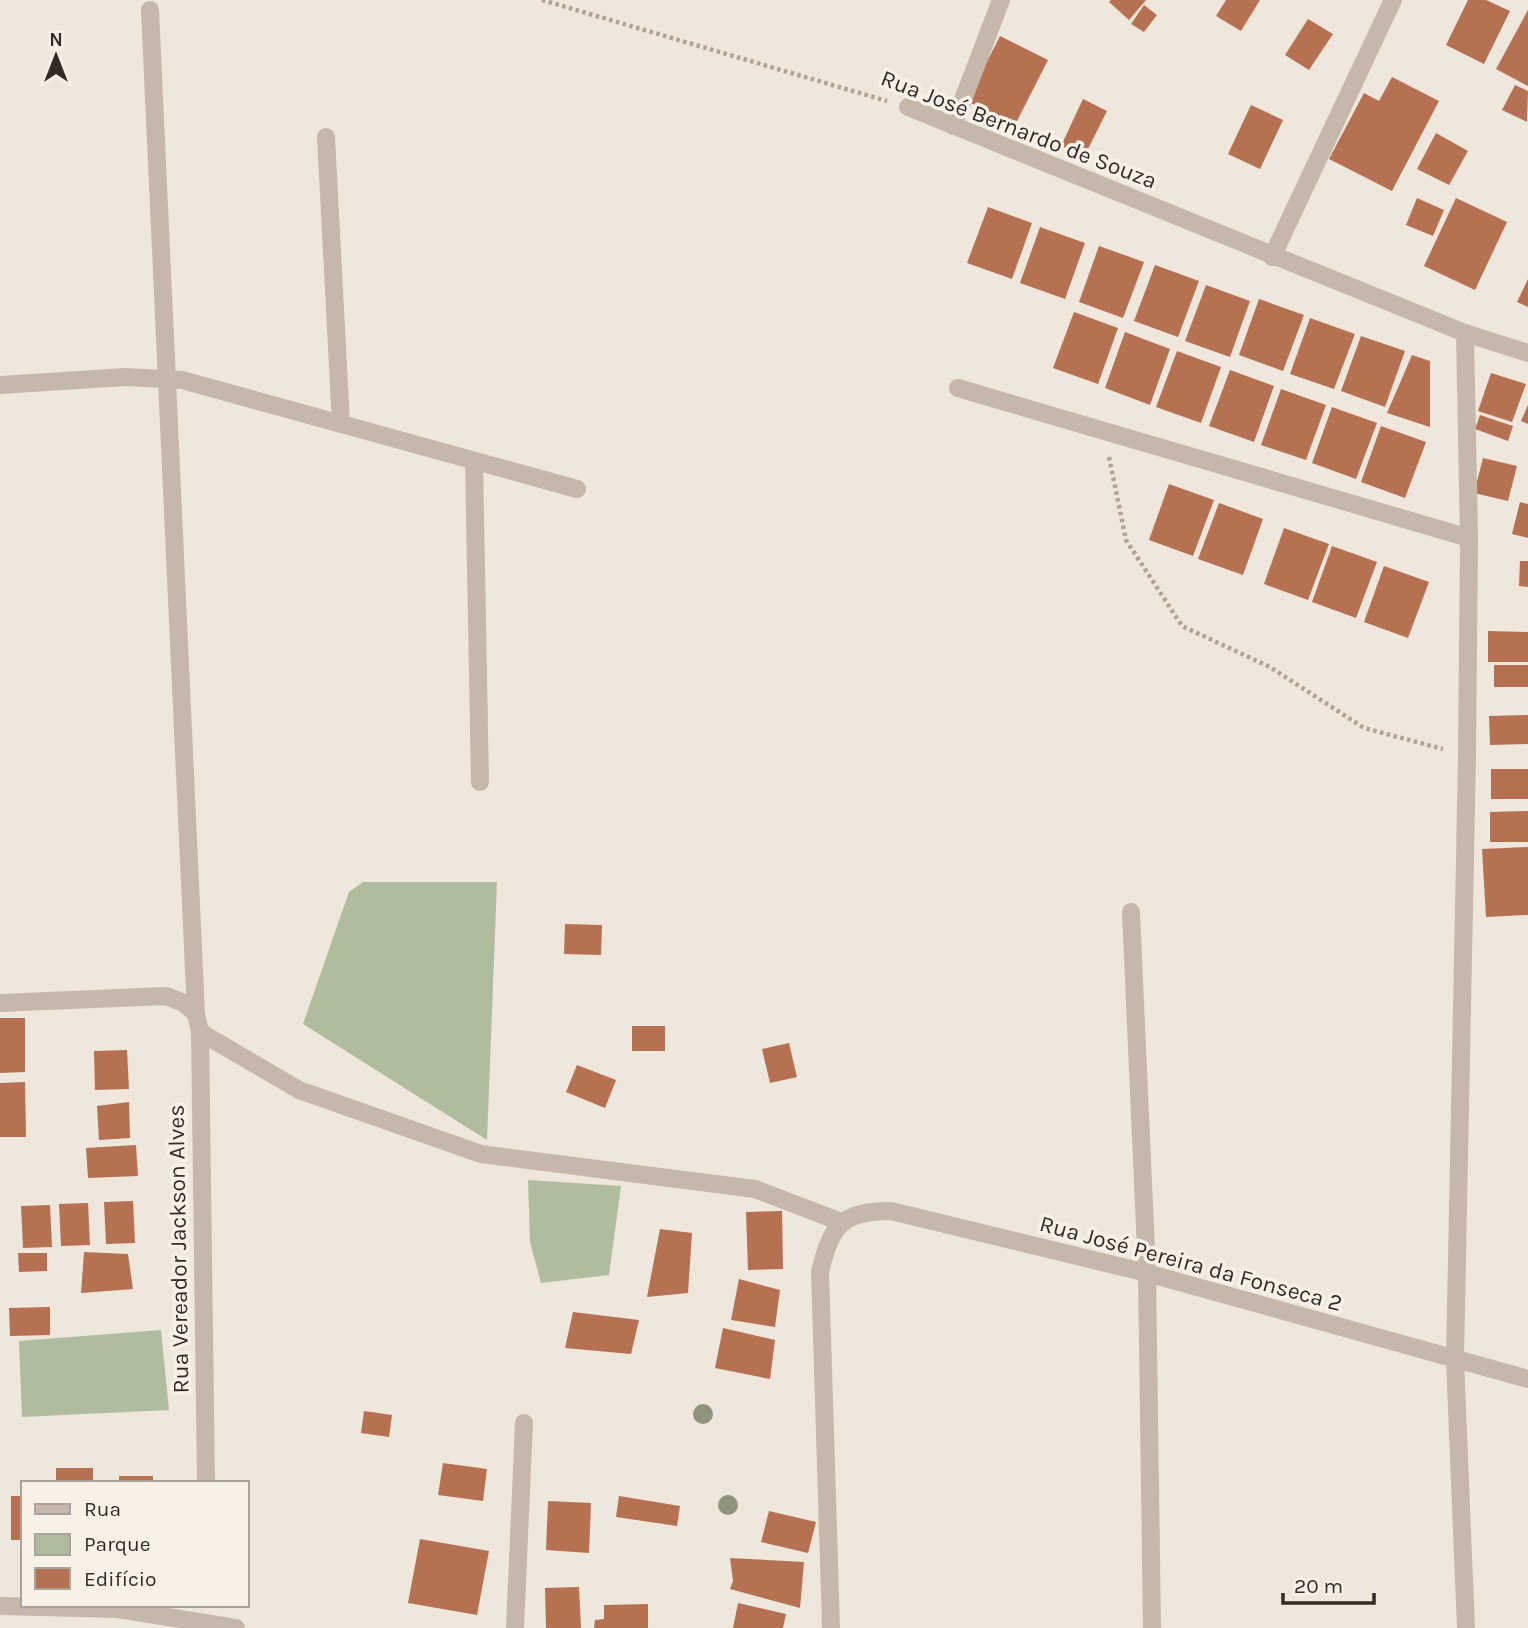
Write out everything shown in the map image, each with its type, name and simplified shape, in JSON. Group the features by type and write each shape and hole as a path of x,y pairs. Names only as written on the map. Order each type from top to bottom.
{"street":[{"path":"953,126 1001,0"},
{"path":"1272,257 1393,0"},
{"name":"Rua Vereador Jackson Alves","path":"150,10 195,1014 200,1032 206,1481"},
{"name":"Rua José Bernardo de Souza","path":"908,107 1465,334 1528,353"},
{"path":"326,137 341,424"},
{"path":"1465,334 1469,538 1467,756 1455,1360 1466,1628"},
{"path":"0,384 125,377 183,380 578,489"},
{"path":"958,388 1469,538"},
{"path":"474,461 480,782"},
{"path":"1131,912 1147,1273 1152,1628"},
{"path":"0,1003 166,996 184,1003 195,1014"},
{"path":"200,1032 299,1090 481,1154 755,1189 841,1222 826,1245 820,1272 831,1628"},
{"name":"Rua José Pereira da Fonseca 2","path":"841,1222 862,1211 891,1211 1147,1273 1528,1379"},
{"path":"515,1628 524,1423"},
{"path":"0,1606 21,1607"},
{"path":"39,1607 118,1609 208,1618 236,1628"}],"path":[{"name":"Rua José Bernardo de Souza","path":"542,0 908,107"},
{"path":"1104,432 1126,540 1182,626 1270,667 1364,728 1467,756"}],"green space":[{"path":"363,882 497,882 487,1140 303,1024 349,892"},
{"path":"528,1180 621,1186 609,1275 541,1283 530,1242"},
{"path":"161,1330 169,1410 22,1417 19,1341"}],"building":[{"path":"1146,0 1129,20 1109,2"},
{"path":"1226,0 1260,0 1241,31 1216,16"},
{"path":"1468,0 1486,0 1510,11 1484,64 1446,45"},
{"path":"1144,5 1157,15 1144,32 1131,24"},
{"path":"1528,10 1528,86 1496,69"},
{"path":"1308,19 1333,34 1309,70 1285,55"},
{"path":"1000,36 1048,60 1015,125 967,101"},
{"path":"1392,77 1439,101 1392,191 1329,159 1364,93 1379,101"},
{"path":"1515,85 1528,91 1527,122 1502,110"},
{"path":"1083,99 1107,111 1084,157 1061,146"},
{"path":"1251,105 1283,120 1260,169 1228,154"},
{"path":"1436,133 1468,151 1449,185 1417,169"},
{"path":"1417,198 1444,210 1433,236 1406,225"},
{"path":"1456,198 1507,222 1475,290 1424,266"},
{"path":"988,207 1032,223 1012,279 967,263"},
{"path":"1040,227 1085,243 1065,299 1020,283"},
{"path":"1099,246 1144,262 1123,318 1079,302"},
{"path":"1155,265 1199,281 1178,337 1134,321"},
{"path":"1528,279 1528,307 1517,302"},
{"path":"1206,285 1250,301 1230,357 1185,341"},
{"path":"1259,299 1304,315 1283,371 1239,355"},
{"path":"1074,312 1118,328 1098,384 1053,368"},
{"path":"1310,318 1355,334 1334,389 1290,374"},
{"path":"1125,332 1170,349 1150,405 1105,388"},
{"path":"1361,336 1405,351 1385,407 1341,391"},
{"path":"1177,351 1221,367 1201,423 1156,407"},
{"path":"1412,355 1430,361 1430,427 1387,413"},
{"path":"1230,370 1274,386 1254,442 1209,426"},
{"path":"1491,373 1526,384 1512,422 1478,411"},
{"path":"1281,389 1326,405 1306,460 1261,445"},
{"path":"1528,405 1528,424 1521,421"},
{"path":"1332,407 1377,423 1356,479 1312,463"},
{"path":"1480,415 1513,426 1508,441 1475,429"},
{"path":"1381,426 1426,442 1405,498 1361,482"},
{"path":"1483,458 1517,466 1508,501 1474,493"},
{"path":"1169,484 1214,500 1193,556 1149,540"},
{"path":"1520,502 1528,504 1528,538 1512,534"},
{"path":"1219,503 1263,519 1243,575 1198,559"},
{"path":"1284,528 1329,544 1308,600 1264,584"},
{"path":"1332,546 1377,562 1356,618 1312,602"},
{"path":"1520,561 1528,561 1528,587 1519,586"},
{"path":"1384,566 1429,582 1408,638 1364,622"},
{"path":"1488,631 1528,632 1528,662 1488,662"},
{"path":"1494,665 1528,665 1528,687 1494,687"},
{"path":"1528,715 1528,744 1490,745 1489,716"},
{"path":"1491,769 1528,769 1528,799 1491,799"},
{"path":"1528,811 1528,842 1490,842 1490,812"},
{"path":"1528,847 1528,915 1486,917 1482,849"},
{"path":"565,924 602,925 601,955 564,954"},
{"path":"0,1018 25,1018 25,1072 0,1073"},
{"path":"632,1026 665,1026 665,1051 632,1051"},
{"path":"789,1043 797,1077 770,1083 762,1049"},
{"path":"127,1050 129,1089 95,1090 94,1051"},
{"path":"577,1065 616,1080 605,1108 566,1092"},
{"path":"25,1082 26,1137 0,1137 0,1083"},
{"path":"129,1102 130,1138 99,1140 97,1106"},
{"path":"136,1145 138,1176 88,1178 86,1148"},
{"path":"133,1201 135,1243 106,1244 104,1202"},
{"path":"88,1203 90,1245 61,1246 59,1204"},
{"path":"50,1205 52,1247 23,1248 21,1206"},
{"path":"782,1211 783,1269 748,1270 746,1212"},
{"path":"660,1229 692,1233 688,1293 647,1297"},
{"path":"84,1252 128,1254 133,1289 81,1293"},
{"path":"18,1253 47,1253 47,1271 19,1272"},
{"path":"739,1279 780,1290 775,1327 731,1320"},
{"path":"50,1307 50,1335 10,1336 9,1308"},
{"path":"573,1312 639,1320 631,1354 565,1348"},
{"path":"723,1328 775,1340 770,1379 715,1368"},
{"path":"364,1411 392,1415 389,1437 361,1433"},
{"path":"443,1463 487,1469 483,1501 438,1495"},
{"path":"56,1468 93,1468 93,1481 56,1481"},
{"path":"119,1476 153,1476 153,1481 119,1481"},
{"path":"11,1496 21,1496 21,1540 11,1540"},
{"path":"619,1496 680,1506 677,1526 616,1517"},
{"path":"548,1501 591,1503 589,1553 546,1550"},
{"path":"769,1511 816,1522 808,1553 761,1542"},
{"path":"420,1539 489,1551 477,1615 408,1603"},
{"path":"730,1558 804,1562 800,1608 730,1589 733,1581"},
{"path":"579,1587 581,1628 546,1628 545,1588"},
{"path":"738,1603 786,1614 783,1628 733,1628"},
{"path":"648,1604 648,1628 594,1628 595,1620 604,1619 604,1605"}]}
